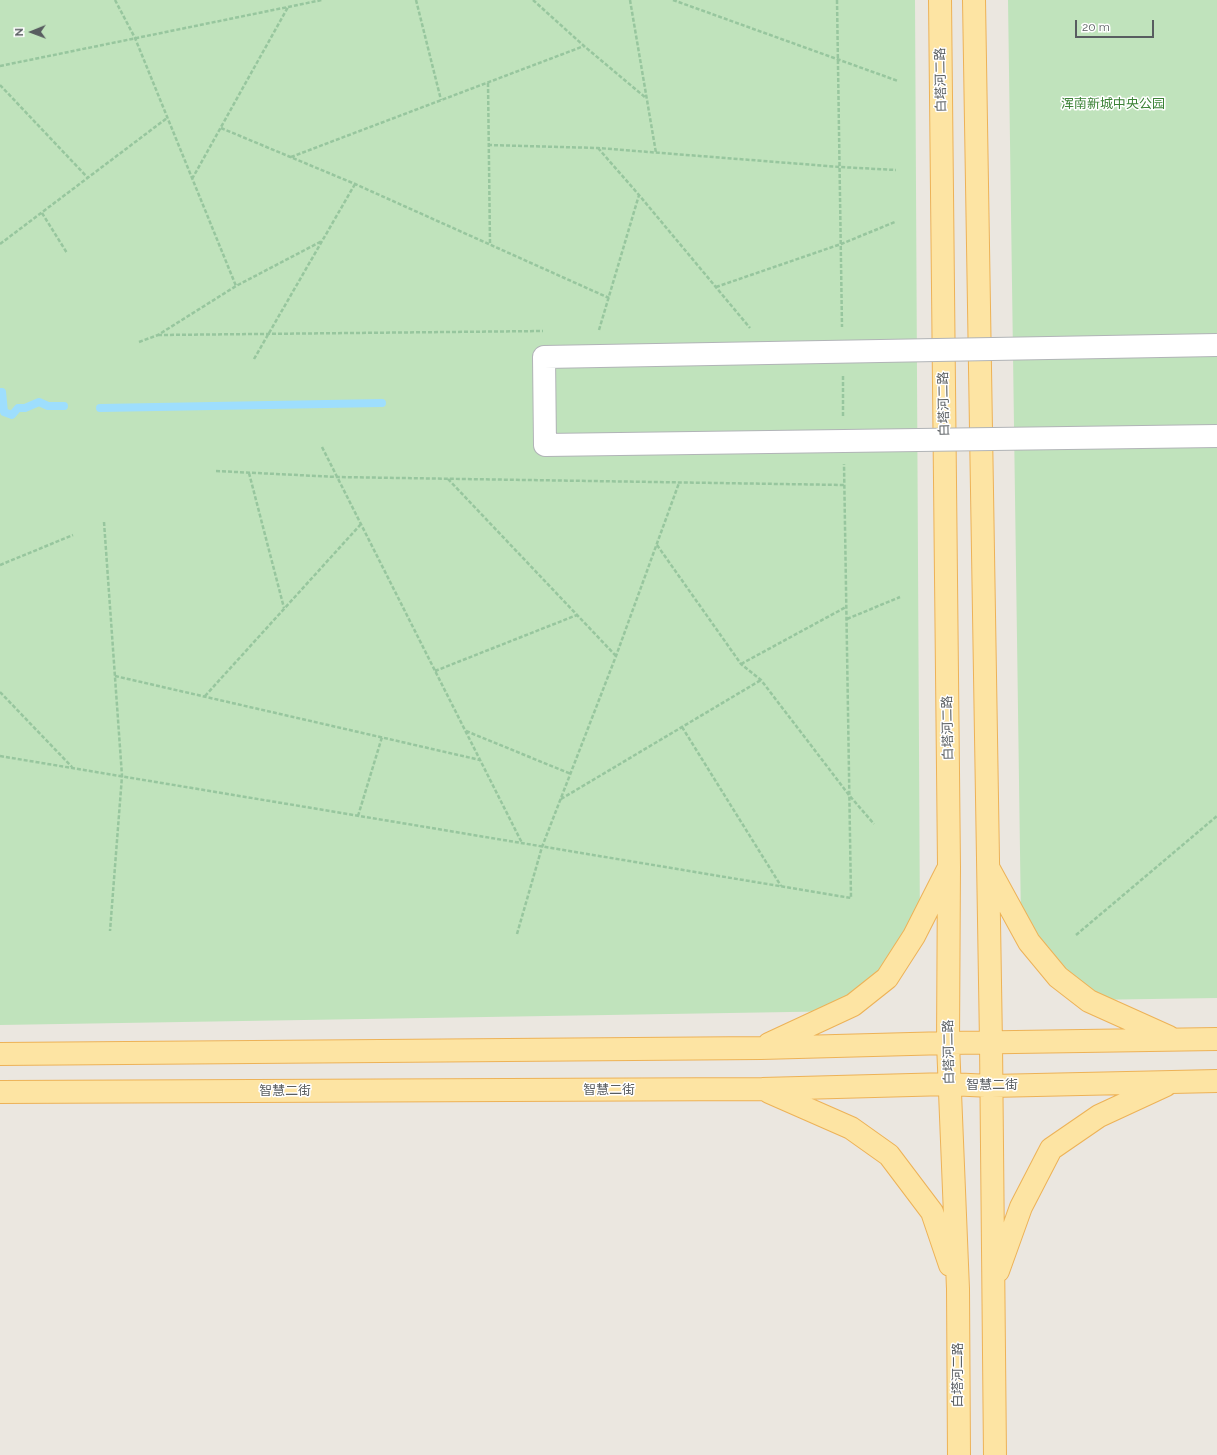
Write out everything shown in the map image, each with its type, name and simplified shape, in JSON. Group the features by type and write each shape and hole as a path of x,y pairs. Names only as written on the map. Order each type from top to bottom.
{"main road":[{"name":"白塔河二路","path":"940,0 949,866 948,1043 958,1289 959,1455"},
{"path":"974,0 988,868 995,1455"},
{"path":"761,1048 853,1005 888,978 914,936 949,866"},
{"path":"988,868 1030,942 1058,977 1089,1000 1174,1039"},
{"path":"0,1054 761,1048 948,1043 1217,1039"},
{"path":"994,1286 1020,1207 1052,1149 1099,1116 1175,1081"},
{"name":"智慧二街","path":"0,1092 762,1089 949,1084 991,1086 1217,1081"},
{"path":"762,1089 851,1128 889,1155 932,1212 958,1289"}],"street":[{"path":"1217,345 544,357 545,445 1217,436"}],"path":[{"path":"115,0 135,38 236,286"},
{"path":"0,66 322,0"},
{"path":"416,0 441,100"},
{"path":"533,0 584,46 647,98"},
{"path":"630,0 656,153"},
{"path":"673,0 898,81"},
{"path":"837,0 842,335"},
{"path":"192,180 288,7"},
{"path":"290,157 584,46"},
{"path":"488,82 490,244"},
{"path":"0,85 88,178"},
{"path":"0,244 167,118"},
{"path":"221,128 355,184 609,298"},
{"path":"488,145 598,148 896,170"},
{"path":"598,148 750,328"},
{"path":"254,359 270,334 355,184"},
{"path":"599,330 639,195"},
{"path":"42,213 67,252"},
{"path":"716,287 840,244 895,222"},
{"path":"139,342 158,335 236,286 322,241"},
{"path":"834,327 842,327"},
{"path":"742,328 758,328"},
{"path":"158,335 544,330"},
{"path":"591,330 607,330"},
{"path":"843,374 843,422"},
{"path":"322,447 522,844"},
{"path":"0,756 851,898 844,462"},
{"path":"216,471 337,477 844,485"},
{"path":"249,473 284,608"},
{"path":"448,479 616,656"},
{"path":"517,934 542,847 616,656 679,483"},
{"path":"104,522 122,776 110,931"},
{"path":"204,696 361,524"},
{"path":"0,565 73,536"},
{"path":"656,545 741,664 761,680 849,795 874,824"},
{"path":"847,619 900,597"},
{"path":"741,664 846,607"},
{"path":"435,671 577,615"},
{"path":"115,676 480,760"},
{"path":"560,799 761,680"},
{"path":"0,692 72,768"},
{"path":"682,727 781,887"},
{"path":"466,731 571,774"},
{"path":"358,816 382,737"},
{"path":"1076,935 1217,816"}],"green space":[{"path":"0,0 915,0 920,936 851,1011 0,1025"},
{"name":"浑南新城中央公园","path":"1008,0 1217,0 1217,998 1086,1000 1021,923"}],"waterway":[{"path":"0,392 2,392 4,412 12,415 18,408 25,408 39,402 48,406 64,406"},
{"path":"100,408 382,403"}]}
